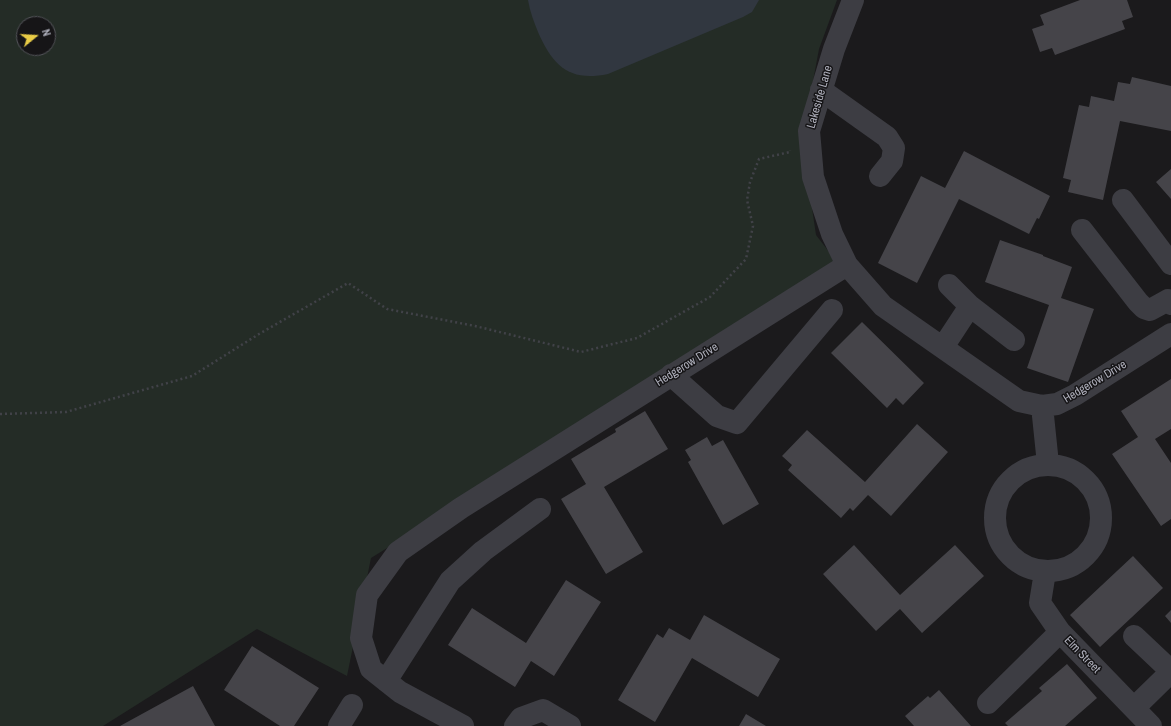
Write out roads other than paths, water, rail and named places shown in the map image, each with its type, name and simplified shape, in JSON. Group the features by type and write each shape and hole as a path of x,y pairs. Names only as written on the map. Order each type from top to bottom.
{"street":[{"name":"Lakeside Lane","path":"847,265 832,234 813,177 809,131 834,49 853,0"},
{"path":"821,90 887,137 894,148 892,161 880,176"},
{"path":"1123,200 1171,264"},
{"path":"1082,230 1144,308 1150,310 1170,301"},
{"name":"Hedgerow Drive","path":"463,726 400,692 371,669 361,638 367,595 398,552 461,508 847,265 883,306 1019,401 1042,406 1057,404 1166,342"},
{"path":"949,285 970,306 1014,340"},
{"path":"942,347 970,306"},
{"path":"671,376 717,416 737,423 832,310"},
{"path":"1042,406 1048,464"},
{"path":"1048,464 1065,467 1080,475 1092,487 1100,502 1102,520 1099,536 1090,551 1078,563 1062,570 1045,572 1029,568 1014,560 1004,548 997,532 994,516 998,500 1005,485 1017,474 1032,466 1048,464"},
{"path":"386,681 450,581 483,550 540,509"},
{"name":"Elm Street","path":"1045,572 1040,603 1060,632 1151,726"},
{"path":"988,703 1060,632"},
{"path":"1134,636 1171,672 1134,708"},
{"path":"339,726 352,705"},
{"path":"515,726 521,718 543,710 570,726"}]}
